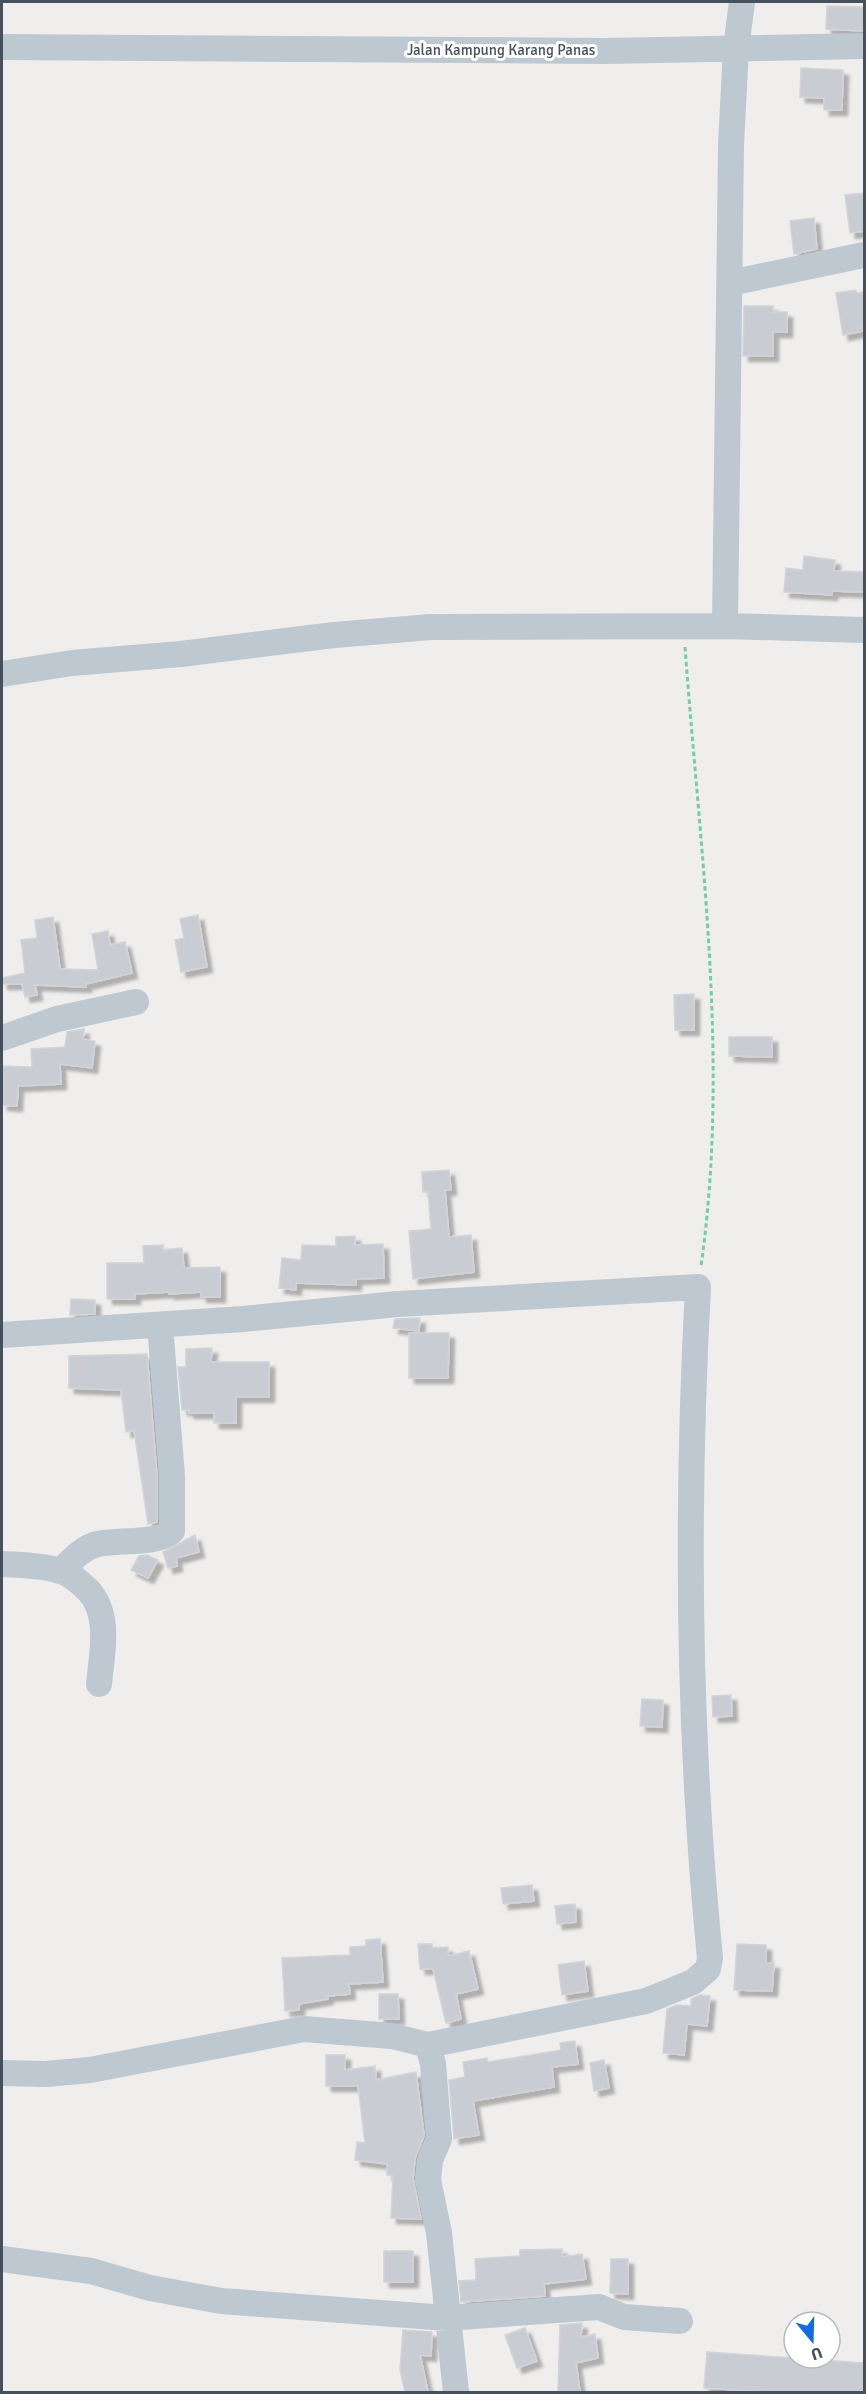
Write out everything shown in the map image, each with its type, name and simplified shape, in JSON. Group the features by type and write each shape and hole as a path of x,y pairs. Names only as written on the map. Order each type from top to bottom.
{"street":[{"path":"725,626 729,283 736,48 741,2"},
{"name":"Jalan Kampung Karang Panas","path":"2,47 594,51 864,46"},
{"path":"729,283 864,255"},
{"path":"2,674 72,663 181,654 334,635 431,627 725,626 864,630"},
{"path":"2,1038 57,1019 135,1002"},
{"path":"2,1335 109,1326 160,1325 398,1304 698,1287 689,1510 694,1714 704,1904 710,1958 708,1969 693,1982 646,2001 428,2045 392,2036 304,2029 90,2070 46,2074 2,2073"},
{"path":"61,1571 77,1555 94,1545 155,1538 172,1531 172,1476 160,1325"},
{"path":"2,1564 61,1571 80,1581 96,1597 102,1608 103,1649 99,1684"},
{"path":"428,2045 433,2064 439,2139 430,2160 428,2180 439,2233 456,2392"},
{"path":"2,2259 91,2271 150,2288 221,2301 447,2318 598,2307 624,2317 681,2321"}],"path":[{"path":"683,627 697,775 707,938 713,1129 705,1234 698,1287"}],"building":[{"path":"827,6 864,7 864,31 826,29"},
{"path":"801,68 843,70 842,110 824,110 824,98 800,97"},
{"path":"864,193 864,231 850,233 845,195"},
{"path":"814,218 817,249 794,254 790,221"},
{"path":"856,290 856,293 864,292 863,331 843,335 836,293"},
{"path":"744,306 773,306 773,312 787,312 787,332 773,332 773,356 743,356"},
{"path":"804,556 835,560 834,571 864,572 864,592 832,591 832,595 784,592 786,568 803,570"},
{"path":"198,915 207,967 181,972 175,940 184,938 180,919"},
{"path":"53,917 60,969 98,970 92,934 108,931 110,945 125,942 132,973 86,984 86,987 35,985 37,995 25,997 22,984 2,984 2,978 25,973 21,940 37,938 35,920"},
{"path":"694,994 694,1030 675,1030 674,995"},
{"path":"84,1029 83,1039 95,1041 92,1068 60,1064 61,1084 18,1086 17,1106 2,1105 2,1066 32,1067 31,1049 65,1047 67,1032"},
{"path":"729,1037 772,1037 772,1057 729,1056"},
{"path":"449,1170 451,1190 445,1190 449,1237 471,1235 474,1272 413,1279 409,1231 431,1229 428,1192 423,1192 422,1172"},
{"path":"355,1236 355,1245 383,1244 384,1278 356,1279 356,1285 296,1283 296,1290 279,1288 282,1258 301,1260 302,1245 336,1246 336,1237"},
{"path":"163,1245 163,1250 182,1248 184,1268 220,1267 220,1297 201,1297 201,1292 169,1294 169,1292 135,1294 135,1299 107,1299 107,1263 144,1263 143,1246"},
{"path":"71,1299 95,1300 95,1314 70,1315"},
{"path":"420,1318 419,1331 393,1328 395,1319"},
{"path":"409,1333 449,1333 448,1378 409,1378"},
{"path":"212,1348 211,1362 269,1362 269,1397 236,1397 236,1423 214,1423 214,1413 189,1413 189,1410 182,1410 178,1367 186,1367 186,1349"},
{"path":"147,1354 157,1477 157,1522 148,1524 134,1430 126,1432 121,1390 69,1388 69,1356"},
{"path":"195,1535 199,1552 176,1558 177,1566 168,1568 163,1552"},
{"path":"147,1555 158,1560 148,1578 131,1570 139,1556"},
{"path":"731,1695 732,1716 713,1717 712,1696"},
{"path":"642,1699 663,1700 662,1727 640,1726"},
{"path":"532,1885 534,1901 503,1904 501,1888"},
{"path":"575,1904 576,1922 557,1924 555,1906"},
{"path":"380,1939 383,1982 349,1984 350,1994 327,1996 328,1999 299,2004 299,2010 285,2011 282,1958 350,1955 350,1947 366,1946 366,1940"},
{"path":"418,1944 432,1944 432,1948 448,1947 448,1956 469,1951 478,1989 456,1994 461,2019 446,2023 433,1969 420,1969"},
{"path":"737,1944 766,1945 766,1963 774,1963 772,1991 734,1990"},
{"path":"584,1961 588,1991 562,1995 558,1965"},
{"path":"379,1994 398,1994 399,2019 379,2019"},
{"path":"700,1995 710,1996 707,2026 687,2024 684,2055 663,2053 667,2009 677,2005 691,2006 691,1999"},
{"path":"575,2041 578,2064 552,2067 554,2087 473,2101 479,2135 454,2139 449,2080 465,2077 463,2062 487,2058 488,2062 561,2050 560,2043"},
{"path":"326,2055 345,2055 345,2070 375,2066 376,2080 416,2072 424,2136 415,2158 413,2179 421,2219 391,2218 393,2176 387,2175 387,2164 355,2160 357,2142 365,2143 358,2086 326,2086"},
{"path":"604,2060 609,2088 594,2091 590,2063"},
{"path":"562,2249 562,2257 582,2254 586,2279 544,2284 545,2296 461,2302 459,2281 476,2280 475,2259 520,2256 520,2250"},
{"path":"384,2251 413,2251 413,2282 384,2282"},
{"path":"611,2259 628,2259 628,2294 610,2293"},
{"path":"582,2323 581,2337 595,2334 598,2358 576,2363 580,2392 558,2392 560,2325"},
{"path":"525,2328 537,2361 517,2368 505,2335"},
{"path":"403,2330 432,2332 431,2356 420,2355 428,2392 405,2392 400,2370"},
{"path":"707,2352 782,2357 782,2370 842,2370 842,2361 864,2363 864,2392 773,2392 704,2388"}]}
